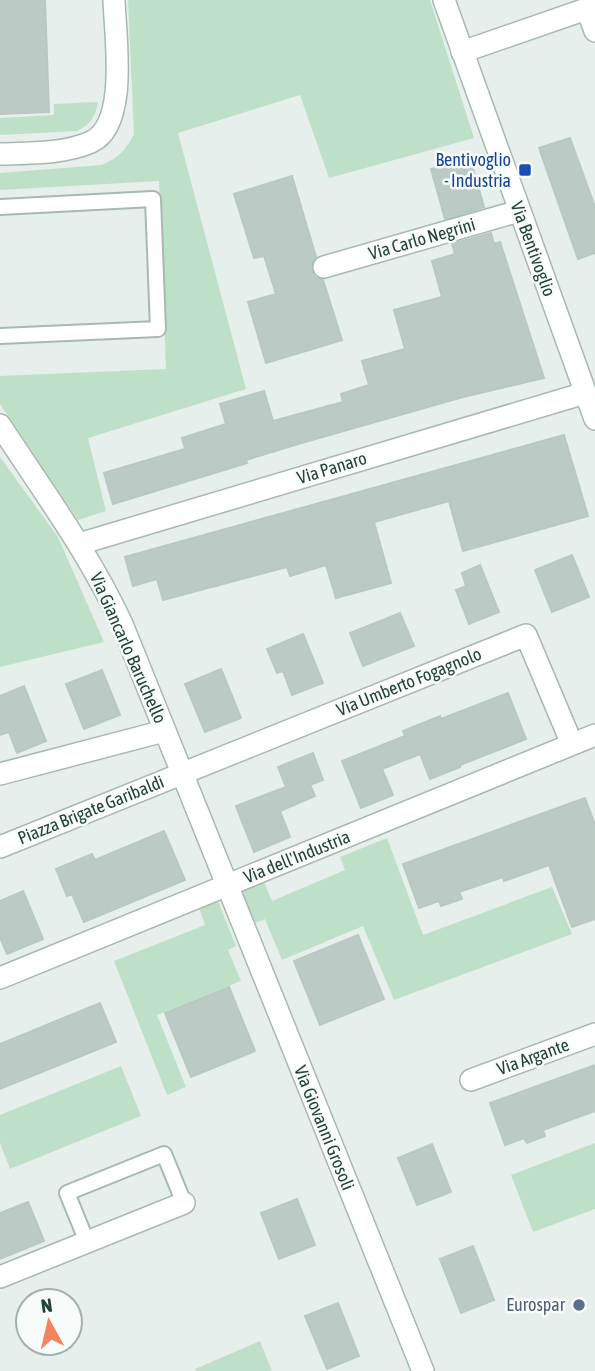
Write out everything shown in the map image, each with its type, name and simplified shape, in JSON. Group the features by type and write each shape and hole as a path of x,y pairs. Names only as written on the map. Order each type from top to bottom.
{"street":[{"path":"0,154 53,151 79,146 93,141 105,131 114,112 116,86 114,0"},
{"name":"Via Bentivoglio","path":"444,0 595,419"},
{"path":"462,52 591,8 595,31"},
{"name":"Via Carlo Negrini","path":"324,267 519,211"},
{"name":"Via Panaro","path":"79,544 585,393"},
{"name":"Via Giancarlo Baruchello","path":"0,425 103,585 122,624 225,886"},
{"name":"Via Umberto Fogagnolo","path":"181,774 526,635 572,744"},
{"path":"0,774 164,731"},
{"name":"Via dell'Industria","path":"0,978 595,735"},
{"name":"Piazza Brigate Garibaldi","path":"0,847 181,774"},
{"name":"Via Giovanni Grosoli","path":"225,886 423,1371"},
{"name":"Via Argante","path":"471,1080 595,1034"},
{"path":"0,1277 184,1203"}],"lane":[{"path":"0,207 153,199 158,329 0,336"},
{"path":"88,1242 66,1193 164,1154 184,1203"}],"green space":[{"path":"128,0 430,0 474,138 329,178 300,95 178,133 246,389 88,438 106,511 78,520 0,404 0,376 166,369 159,181 0,190 0,173 102,165 128,145 134,134"},
{"path":"98,102 92,120 77,131 0,135 0,118 54,115 54,104"},
{"path":"0,457 58,537 104,642 0,667"},
{"path":"387,838 423,935 552,887 572,934 394,1000 363,926 282,960 265,919 255,923 241,891 264,882 272,901 345,870 340,857"},
{"path":"218,901 236,946 228,950 241,981 157,1015 186,1087 167,1095 114,961 205,925 199,908"},
{"path":"121,1066 141,1116 10,1169 0,1143 0,1115"},
{"path":"595,1143 595,1209 533,1232 511,1175"},
{"path":"260,1341 272,1371 195,1369"}],"building":[{"path":"0,0 45,0 49,112 0,114"},
{"path":"570,138 595,207 595,253 578,259 539,148"},
{"path":"470,158 484,207 445,219 431,169"},
{"path":"292,176 316,257 312,263 312,271 315,277 323,280 342,340 266,363 248,302 276,294 264,256 254,258 234,194"},
{"path":"491,233 494,244 500,242 544,378 463,397 305,442 246,460 247,463 113,504 104,473 185,449 182,438 226,424 220,404 264,391 273,421 343,402 341,394 369,385 362,361 405,349 394,310 442,297 432,261 455,254 452,244"},
{"path":"564,435 588,516 463,551 449,501 374,522 391,583 336,598 326,565 290,576 287,567 163,600 157,579 133,586 125,557"},
{"path":"572,555 589,597 552,612 535,570"},
{"path":"480,565 499,612 469,624 456,590 466,586 462,573"},
{"path":"400,613 414,646 363,666 350,633"},
{"path":"303,634 323,683 292,695 283,671 277,673 267,649"},
{"path":"221,669 241,718 205,732 185,684"},
{"path":"102,670 120,715 84,729 66,684"},
{"path":"24,686 46,741 17,753 9,732 0,735 0,696"},
{"path":"508,693 526,739 430,779 420,754 382,769 393,795 361,808 342,761 405,736 403,731"},
{"path":"313,753 323,780 310,785 315,796 280,811 290,837 254,852 236,806 286,787 278,767"},
{"path":"585,798 595,825 595,919 572,927 549,865 504,881 503,877 459,892 462,899 441,906 439,901 419,908 403,864"},
{"path":"164,831 185,880 84,922 72,894 67,896 56,869 92,854 95,860"},
{"path":"23,891 43,939 7,954 0,937 0,901"},
{"path":"358,935 384,999 320,1025 294,961"},
{"path":"229,987 255,1051 191,1077 165,1013"},
{"path":"100,1003 116,1042 0,1089 0,1044"},
{"path":"595,1065 595,1111 543,1130 545,1136 527,1143 524,1138 505,1145 490,1103"},
{"path":"432,1144 451,1192 417,1205 398,1158"},
{"path":"297,1199 315,1245 279,1259 261,1213"},
{"path":"28,1202 44,1241 0,1259 0,1213"},
{"path":"473,1246 494,1300 461,1313 440,1259"},
{"path":"338,1303 359,1356 327,1369 305,1316"}],"place":[{"name":"Bentivoglio - Industria","path":"525,170"},
{"name":"Eurospar","path":"579,1305"}]}
